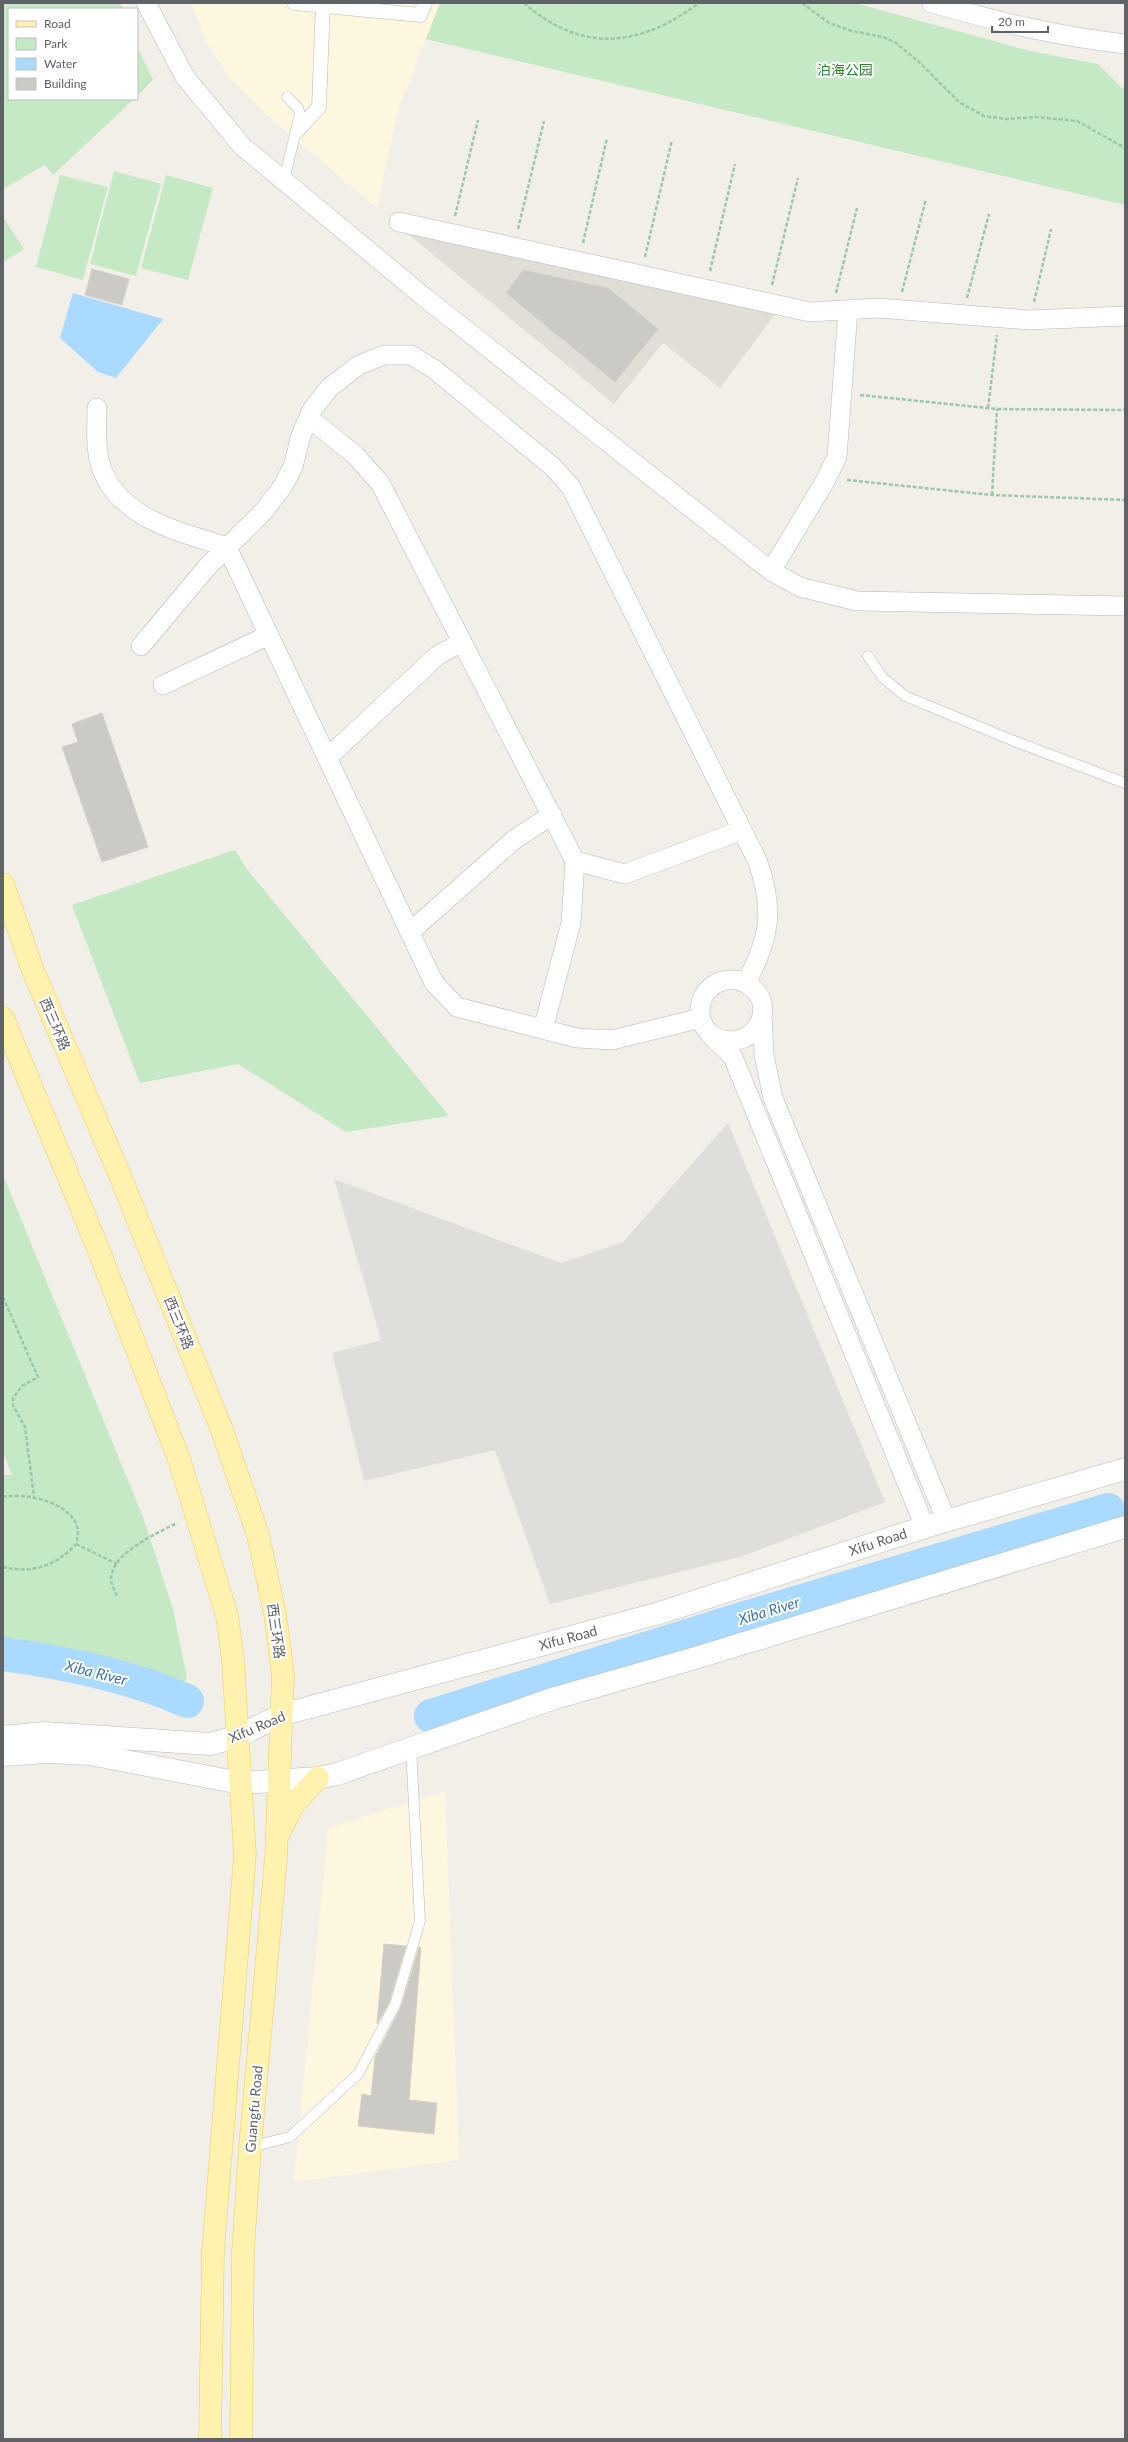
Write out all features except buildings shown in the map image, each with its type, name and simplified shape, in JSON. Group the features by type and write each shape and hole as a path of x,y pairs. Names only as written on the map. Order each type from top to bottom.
{"main road":[{"name":"西三环路","path":"3,884 32,968 123,1183 222,1430 256,1528 275,1614 283,1675 278,1780"},
{"path":"3,1018 100,1254 179,1458 197,1512 227,1616 233,1660 245,1855 213,2250 210,2439"},
{"name":"Xifu Road","path":"3,1737 44,1733 210,1744 237,1737 281,1715 656,1614 925,1527 947,1522 1125,1468"},
{"path":"3,1755 47,1752 90,1754 240,1783 318,1778 337,1774 555,1698 692,1659 1125,1527"},
{"path":"276,1840 293,1805 318,1778"},
{"name":"Guangfu Road","path":"241,2439 243,2252 250,2147 276,1840 278,1780"}],"street":[{"path":"146,3 185,77 242,146 424,297 771,571 800,587 856,601 1125,606"},
{"path":"294,3 323,4 420,15 425,3"},
{"path":"932,3 1038,31 1067,37 1125,44"},
{"path":"298,130 319,107 323,4"},
{"path":"398,222 810,312 878,308 999,319 1030,320 1125,316"},
{"path":"771,571 827,478 837,457 842,394 840,310"},
{"path":"141,646 208,566 262,512 283,486 293,467 301,435 309,418 329,388 359,365 384,354 411,356 434,369 553,467 571,487 742,830 766,885 769,912 765,938 756,964 746,983"},
{"path":"97,408 96,435 100,463 110,488 129,507 153,522 227,547 434,983 457,1007 578,1038 612,1040 706,1026 726,1041 744,1039 757,1028 762,1011"},
{"path":"309,418 355,455 380,484 575,861 571,923 543,1029"},
{"path":"163,685 269,635"},
{"path":"327,758 438,655 462,642"},
{"path":"410,932 515,839 552,815"},
{"path":"575,861 625,874 742,830"},
{"path":"925,1527 733,1057 706,1026 702,1000 713,985 730,979 746,983 758,995 762,1011 764,1055 773,1098 947,1522"}],"lane":[{"path":"284,180 298,130 300,114 298,108 287,97"},
{"path":"868,656 883,678 906,696 1014,741 1125,783"},
{"path":"250,2147 290,2137 358,2074 395,2005 420,1920 411,1748"}],"path":[{"path":"524,3 539,16 570,33 592,38 612,39 631,37 675,21 699,3"},
{"path":"802,3 829,23 852,32 883,37 896,43 920,62 959,102 984,116 1007,119 1036,117 1077,120 1125,148"},
{"path":"451,234 478,120"},
{"path":"514,248 544,121"},
{"path":"578,261 608,138"},
{"path":"641,275 672,140"},
{"path":"706,289 735,164"},
{"path":"768,303 798,178"},
{"path":"898,310 926,199"},
{"path":"840,310 857,208"},
{"path":"963,315 989,214"},
{"path":"1030,320 1051,229"},
{"path":"988,408 999,319"},
{"path":"842,394 997,409 1125,410"},
{"path":"992,495 997,409"},
{"path":"827,478 992,495 1125,500"},
{"path":"3,1298 38,1377 22,1386 13,1398 13,1405 25,1427 34,1497"},
{"path":"3,1497 12,1495 34,1497 52,1503 72,1520 78,1531 76,1544 67,1554 44,1567 17,1570 3,1567"},
{"path":"117,1596 111,1578 117,1564 127,1550 197,1512"},
{"path":"76,1544 117,1564"}],"shaded area":[{"path":"191,3 440,3 398,110 377,208 263,112 230,79 209,46"},
{"path":"408,234 701,294 776,313 720,388 663,343 614,404"},
{"path":"728,1123 885,1502 743,1556 550,1604 495,1450 364,1481 332,1353 381,1340 334,1179 561,1263 623,1242"},
{"path":"445,1791 459,2160 294,2182 328,1828"}],"green space":[{"path":"3,3 120,3 122,8 8,8 8,100 133,100 53,175 45,165 3,189"},
{"name":"泊海公园","path":"440,3 855,3 1030,51 1098,64 1125,91 1125,205 426,39"},
{"path":"138,48 153,80 138,95"},
{"path":"114,171 161,184 136,276 90,264"},
{"path":"60,175 108,187 83,280 36,267"},
{"path":"166,175 213,188 188,280 141,268"},
{"path":"3,217 24,249 3,262"},
{"path":"235,850 246,868 449,1116 346,1132 238,1064 140,1083 72,905"},
{"path":"3,1175 143,1517 173,1609 187,1677 183,1686 56,1649 3,1642 3,1475 12,1475 3,1452"}],"water":[{"path":"73,293 163,319 116,378 98,372 60,338"}],"waterway":[{"name":"Xiba River","path":"431,1716 735,1621 1108,1510"},
{"name":"Xiba River","path":"3,1654 48,1661 121,1678 166,1692 187,1701"}]}
